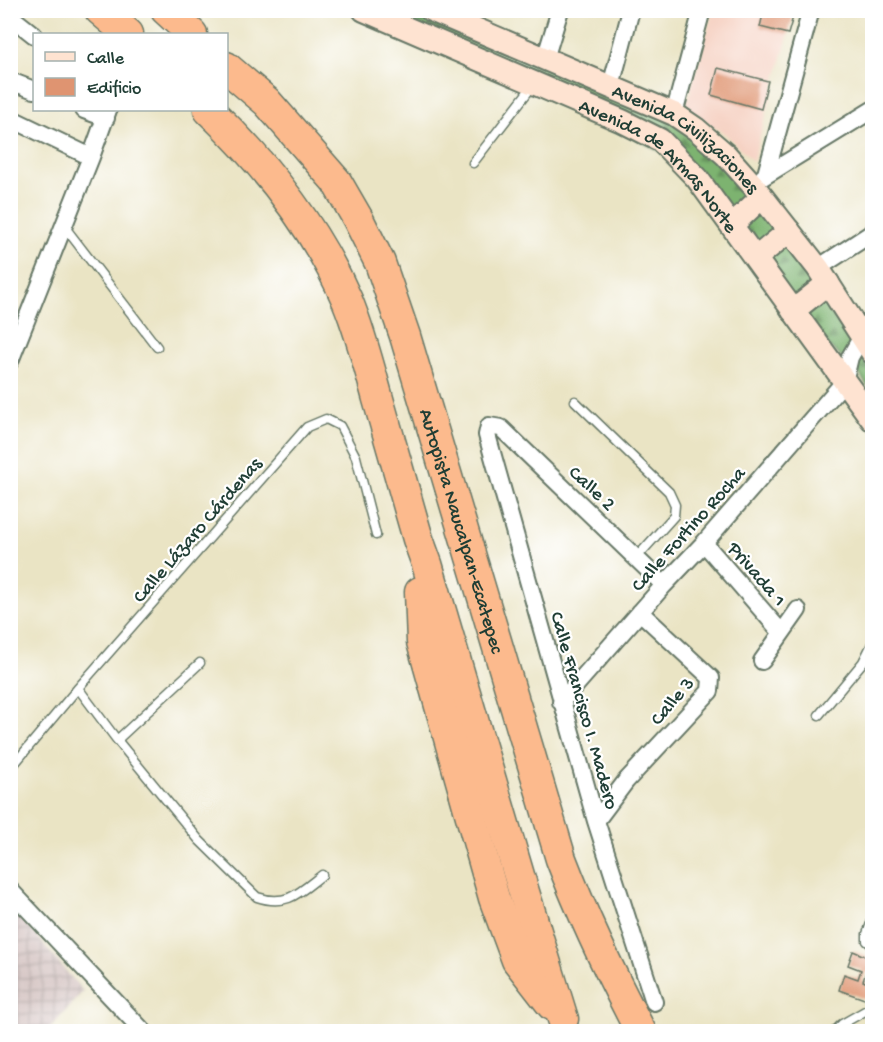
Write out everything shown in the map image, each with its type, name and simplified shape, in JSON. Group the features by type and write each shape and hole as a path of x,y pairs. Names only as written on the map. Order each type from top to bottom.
{"highway":[{"path":"100,10 127,33"},
{"path":"166,10 191,33"},
{"name":"Autopista Naucalpan-Ecatepec","path":"228,69 267,102 336,182 380,263 405,336 561,859 600,952 641,1032"},
{"path":"210,111 246,146 287,196 320,247 347,301 364,348 522,889 566,1026"},
{"path":"418,539 426,692 481,891 498,936 566,1026"},
{"path":"418,539 423,574 484,798 513,892 548,992"},
{"path":"420,592 429,632 504,895 525,953 566,1026"}],"main road":[{"name":"Avenida de Armas Norte","path":"364,10 660,140 697,178 873,419"},
{"name":"Avenida Civilizaciones","path":"431,10 674,114 696,129 760,185 789,231 869,336"},
{"path":"450,49 460,23"},
{"path":"672,153 696,129"},
{"path":"732,225 760,185"},
{"path":"756,258 789,231"},
{"path":"793,311 823,275"}],"street":[{"path":"545,59 560,10"},
{"path":"611,86 631,10"},
{"path":"674,114 702,10"},
{"path":"760,185 811,10"},
{"path":"10,16 33,34"},
{"path":"13,82 33,90"},
{"path":"760,185 873,110"},
{"path":"10,361 107,114 90,111"},
{"path":"10,118 92,157"},
{"path":"823,275 873,233"},
{"path":"844,382 850,357 869,336"},
{"name":"Calle Fortino Rocha","path":"561,702 844,382"},
{"name":"Calle 2","path":"489,426 501,428 664,585"},
{"name":"Calle Francisco I. Madero","path":"489,426 487,435 561,702 596,821 654,1002"},
{"name":"Privada 1","path":"704,543 781,632"},
{"name":"Privada 1","path":"762,661 798,610"},
{"name":"Calle 3","path":"596,821 626,781 710,691 711,678 640,612"},
{"path":"10,890 144,1032"}],"lane":[{"path":"473,163 535,84"},
{"path":"64,226 157,347"},
{"path":"575,401 669,492 675,505 674,516 637,557"},
{"name":"Calle Lázaro Cárdenas","path":"10,769 307,427 326,419 340,426 356,457 376,535"},
{"path":"819,715 863,662 873,644"},
{"path":"117,740 200,663"},
{"path":"78,688 117,740 199,840 257,897 268,901 294,897 322,875"},
{"path":"873,921 867,941 873,945"},
{"path":"834,1032 842,1024 873,1007"}],"shaded area":[{"path":"713,11 795,11 753,162 725,134 685,109"},
{"path":"11,906 83,991 48,1031 11,1031"}],"green space":[{"path":"379,11 413,11 673,120 714,156 771,224 872,373 872,393 858,372 821,339 699,170"}],"building":[{"path":"764,10 795,10 788,34 760,27"},
{"path":"718,68 768,81 761,109 711,95"},
{"path":"853,951 872,959 872,974 866,972 863,981 872,985 870,1001 839,990 844,974 858,979 861,970 848,965"}]}
